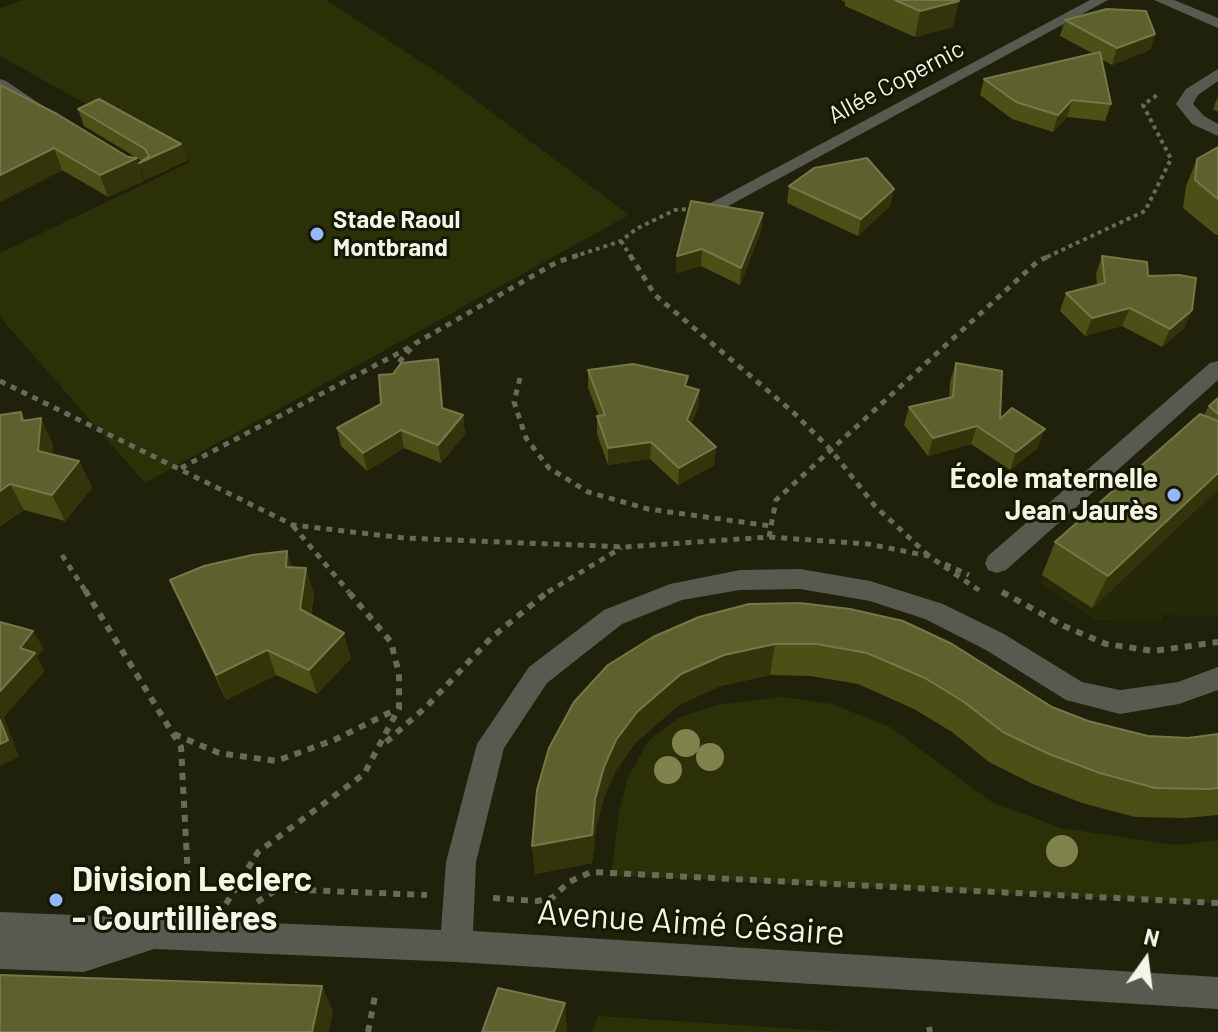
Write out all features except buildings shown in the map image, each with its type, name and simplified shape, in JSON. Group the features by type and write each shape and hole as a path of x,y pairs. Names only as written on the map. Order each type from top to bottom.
{"street":[{"name":"Allée Copernic","path":"714,206 1101,0"},
{"path":"1161,0 1213,17"},
{"path":"1218,74 1192,92 1184,104 1198,120 1218,131"},
{"path":"0,84 52,117"},
{"path":"990,572 1218,368"},
{"path":"456,946 461,862 491,744 538,675 613,617 679,591 740,580 800,579 870,591 934,611 995,642 1076,692 1120,702 1179,693 1218,678"},
{"name":"Avenue Aimé Césaire","path":"0,927 456,946 1218,993"},
{"name":"Avenue Aimé Césaire","path":"0,953 84,956 160,932"}],"path":[{"path":"769,537 776,500 1038,261 1145,211 1171,159 1143,105 1168,88"},
{"path":"180,468 416,343 557,262 621,241 636,229 675,210 714,206"},
{"path":"621,241 655,295 793,412 831,450 875,506 929,556 977,589 990,572 1064,626 1106,644 1154,651 1218,642"},
{"path":"399,362 416,343"},
{"path":"520,378 514,402 526,438 549,468 588,492 648,509 771,526"},
{"path":"0,381 293,525 404,538 624,547 769,537 868,544 929,556"},
{"path":"206,935 258,852 364,774 399,708 399,674 391,642 293,525"},
{"path":"382,745 427,706 492,637 562,581 624,547"},
{"path":"62,555 181,747 189,898"},
{"path":"173,734 219,753 276,761 334,740 399,708"},
{"path":"215,899 258,902 278,889 537,901 552,898 569,882 591,872 1218,903"},
{"path":"173,897 202,899"},
{"path":"368,1032 375,996"}],"shaded area":[{"name":"Stade Raoul Montbrand","path":"24,0 326,0 443,76 629,215 145,483 0,317 0,253 190,162 0,56 0,8"},
{"name":"École maternelle Jean Jaurès","path":"1218,416 1218,617 1162,615 1163,621 1095,620 1040,584 1042,575"},
{"path":"782,697 832,704 890,727 992,802 1061,828 1175,845 1218,840 1218,903 611,875 619,813 628,777 649,740 680,717 717,705"},
{"path":"598,1016 844,1032 592,1032"}],"place":[{"name":"Stade Raoul Montbrand","path":"317,234"},
{"name":"École maternelle Jean Jaurès","path":"1174,495"},
{"name":"Division Leclerc - Courtillières","path":"56,900"}]}
